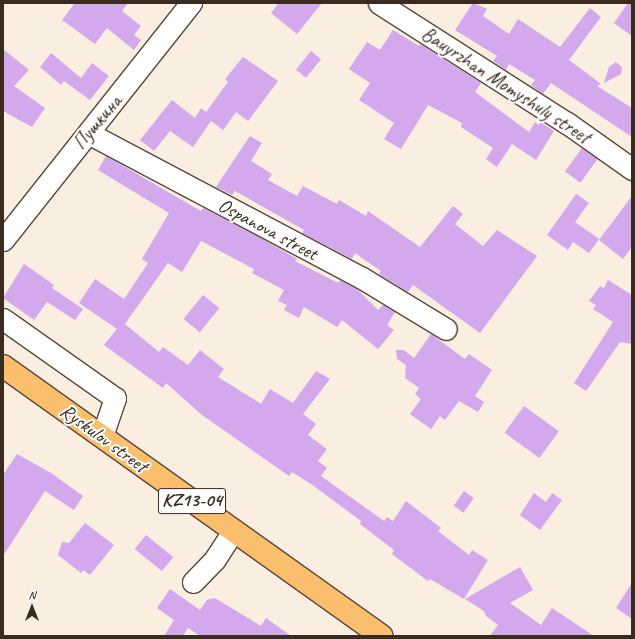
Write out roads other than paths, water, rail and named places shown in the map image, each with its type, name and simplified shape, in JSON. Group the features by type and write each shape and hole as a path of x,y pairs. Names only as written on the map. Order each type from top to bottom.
{"main road":[{"name":"Ryskulov street","path":"3,366 381,636"}],"street":[{"name":"Пушкина","path":"3,240 191,3"},
{"name":"Bauyrzhan Momyshuly street","path":"379,3 546,110 632,169"},
{"name":"Ospanova street","path":"88,133 362,278 446,329"},
{"path":"5,323 115,398 102,436"},
{"path":"194,582 215,559 233,531"}]}
